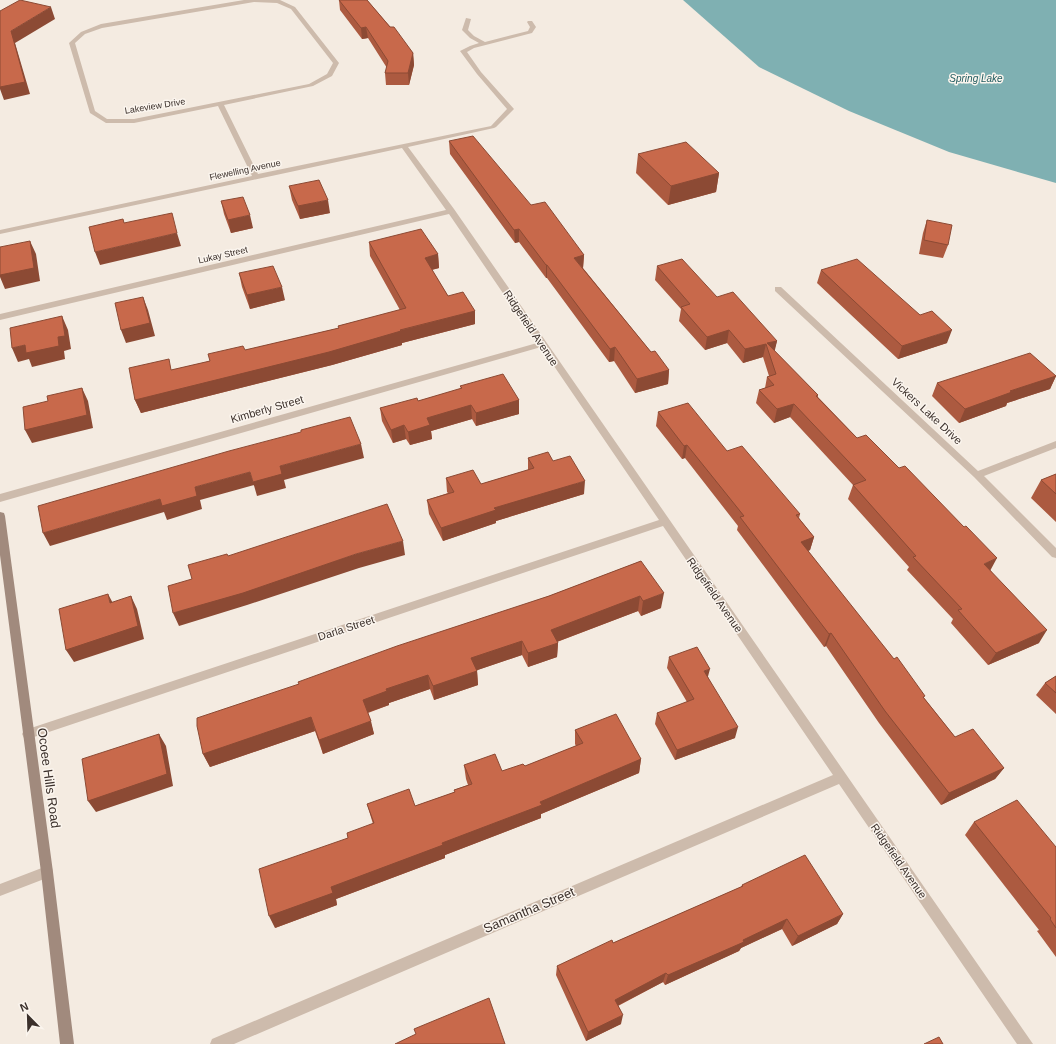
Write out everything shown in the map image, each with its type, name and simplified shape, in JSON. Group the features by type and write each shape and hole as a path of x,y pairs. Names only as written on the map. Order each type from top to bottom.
{"street":[{"name":"Lakeview Drive","path":"254,0 101,26 83,33 72,43 92,112 106,121 134,121 311,85 330,75 336,63 293,8 278,0 258,0"},
{"path":"468,19 465,30 472,37 485,44 530,32 533,27 530,22"},
{"name":"Flewelling Avenue","path":"0,232 494,126 511,109 479,73 463,51 472,46 485,44"},
{"path":"220,104 256,177"},
{"name":"Ridgefield Avenue","path":"404,146 451,211 1026,1044"},
{"name":"Lukay Street","path":"0,318 451,211"},
{"name":"Vickers Lake Drive","path":"778,289 977,475 1056,554"},
{"name":"Kimberly Street","path":"0,498 542,344"},
{"path":"977,475 1056,444"},
{"name":"Ocoee Hills Road","path":"0,516 4,583 28,734 47,872 67,1044"},
{"name":"Darla Street","path":"28,734 665,522"},
{"name":"Samantha Street","path":"217,1044 841,777"},
{"path":"0,890 47,872"}],"water":[{"name":"Spring Lake","path":"683,0 1056,0 1056,183 949,152 849,111 759,67"}],"building":[{"path":"20,0 51,7 11,31 25,82 0,87 0,11"},
{"path":"339,0 367,0 390,27 394,27 413,53 408,73 385,73 388,61 366,27 361,28"},
{"path":"473,136 531,205 545,202 584,255 574,258 651,352 655,351 669,370 637,379 615,347 610,349 519,229 514,230 449,141"},
{"path":"686,142 719,173 671,186 638,154"},
{"path":"319,180 328,200 298,206 289,186"},
{"path":"243,197 250,215 228,220 221,201"},
{"path":"172,213 177,233 95,252 89,227 123,219 124,223"},
{"path":"927,220 952,225 948,245 924,240"},
{"path":"421,229 438,254 425,258 448,296 463,292 475,311 400,330 401,331 329,352 135,400 129,368 169,359 171,370 210,361 208,354 243,346 245,350 339,328 338,326 406,308 369,242"},
{"path":"30,241 34,268 0,275 0,247"},
{"path":"682,259 717,297 733,292 777,341 767,343 818,395 816,396 857,438 866,435 899,468 905,466 964,527 966,526 997,558 984,564 1047,630 996,653 958,610 962,609 913,557 916,556 853,485 866,480 794,404 777,409 759,390 774,385 767,377 776,374 766,344 745,349 729,330 707,337 681,307 690,304 657,266"},
{"path":"857,259 920,315 932,311 952,330 902,346 821,270"},
{"path":"273,266 282,287 247,295 239,273"},
{"path":"143,297 150,323 121,330 115,303"},
{"path":"62,316 65,336 58,337 59,346 26,353 25,345 12,348 10,328"},
{"path":"1030,353 1056,376 1010,391 1012,392 965,409 937,383"},
{"path":"503,374 519,400 476,413 471,405 427,418 430,425 408,432 404,425 391,430 380,408 417,398 418,401 462,388 460,386"},
{"path":"82,388 87,415 25,430 23,407 48,401 47,396"},
{"path":"688,403 727,451 742,446 800,514 796,515 814,537 801,542 894,659 897,657 925,696 923,697 955,737 973,729 1004,768 949,793 885,711 831,633 829,634 740,517 744,516 687,445 684,446 658,412"},
{"path":"350,417 361,444 280,466 282,474 253,482 250,472 195,487 197,496 162,506 160,499 43,533 38,506"},
{"path":"548,452 553,461 570,456 585,481 494,508 496,510 441,528 427,500 454,492 446,478 473,470 481,484 534,468 528,458"},
{"path":"1056,474 1056,494 1041,480"},
{"path":"387,504 403,541 356,554 243,593 173,613 168,586 192,579 188,565 227,554 228,556"},
{"path":"641,561 664,593 643,601 640,596 551,630 558,643 528,653 522,641 471,658 477,671 433,686 428,675 386,689 387,691 363,700 371,721 319,740 311,717 203,754 197,726 197,718 299,684 298,682 397,646 549,596"},
{"path":"108,594 110,603 131,596 138,626 66,650 59,609"},
{"path":"697,647 710,669 704,671 738,727 677,750 657,713 694,699 669,657"},
{"path":"1056,676 1056,693 1045,683"},
{"path":"616,714 641,759 540,802 542,805 442,843 443,845 331,887 333,893 269,916 259,869 348,838 347,833 374,823 367,804 409,789 415,806 455,792 454,790 472,784 464,765 495,754 502,771 523,764 525,766 583,743 575,730"},
{"path":"159,734 167,774 88,801 82,759"},
{"path":"1017,800 1056,847 1056,928 1050,919 1051,918 974,822"},
{"path":"805,855 843,914 798,936 787,919 743,940 744,942 668,975 666,973 615,1000 623,1015 588,1032 557,966 612,940 613,943 743,886 742,885"},
{"path":"489,998 505,1044 395,1044 416,1034 414,1029"},
{"path":"939,1037 943,1044 924,1044"}]}
